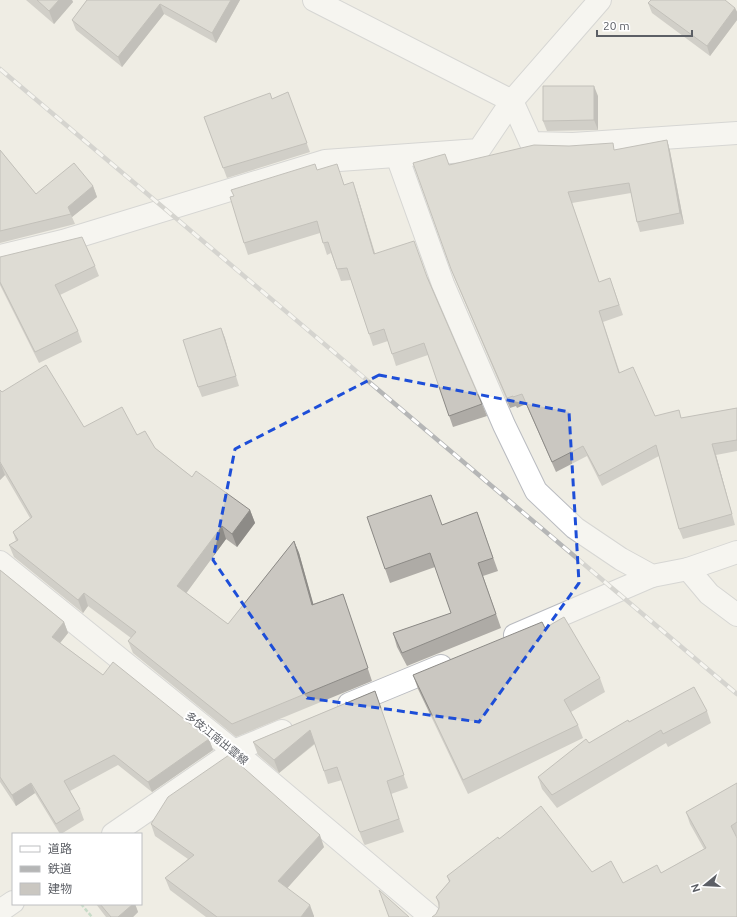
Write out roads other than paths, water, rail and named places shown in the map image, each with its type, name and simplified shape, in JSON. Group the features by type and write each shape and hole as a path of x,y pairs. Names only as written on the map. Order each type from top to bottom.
{"street":[{"path":"314,0 512,101 531,143 572,144 737,133"},
{"path":"0,256 63,240 325,161 479,150 512,101 600,0"},
{"path":"397,156 442,284 504,425 536,491 553,509 575,528 621,559 652,576"},
{"path":"500,641 652,576 688,569 737,552"},
{"name":"多伎江南出雲線","path":"0,562 234,751 431,917"},
{"path":"688,569 709,594 737,616"},
{"path":"330,712 463,656"},
{"path":"114,833 234,751 300,724"},
{"path":"0,911 12,903"}],"railway":[{"path":"0,69 737,694"}]}
